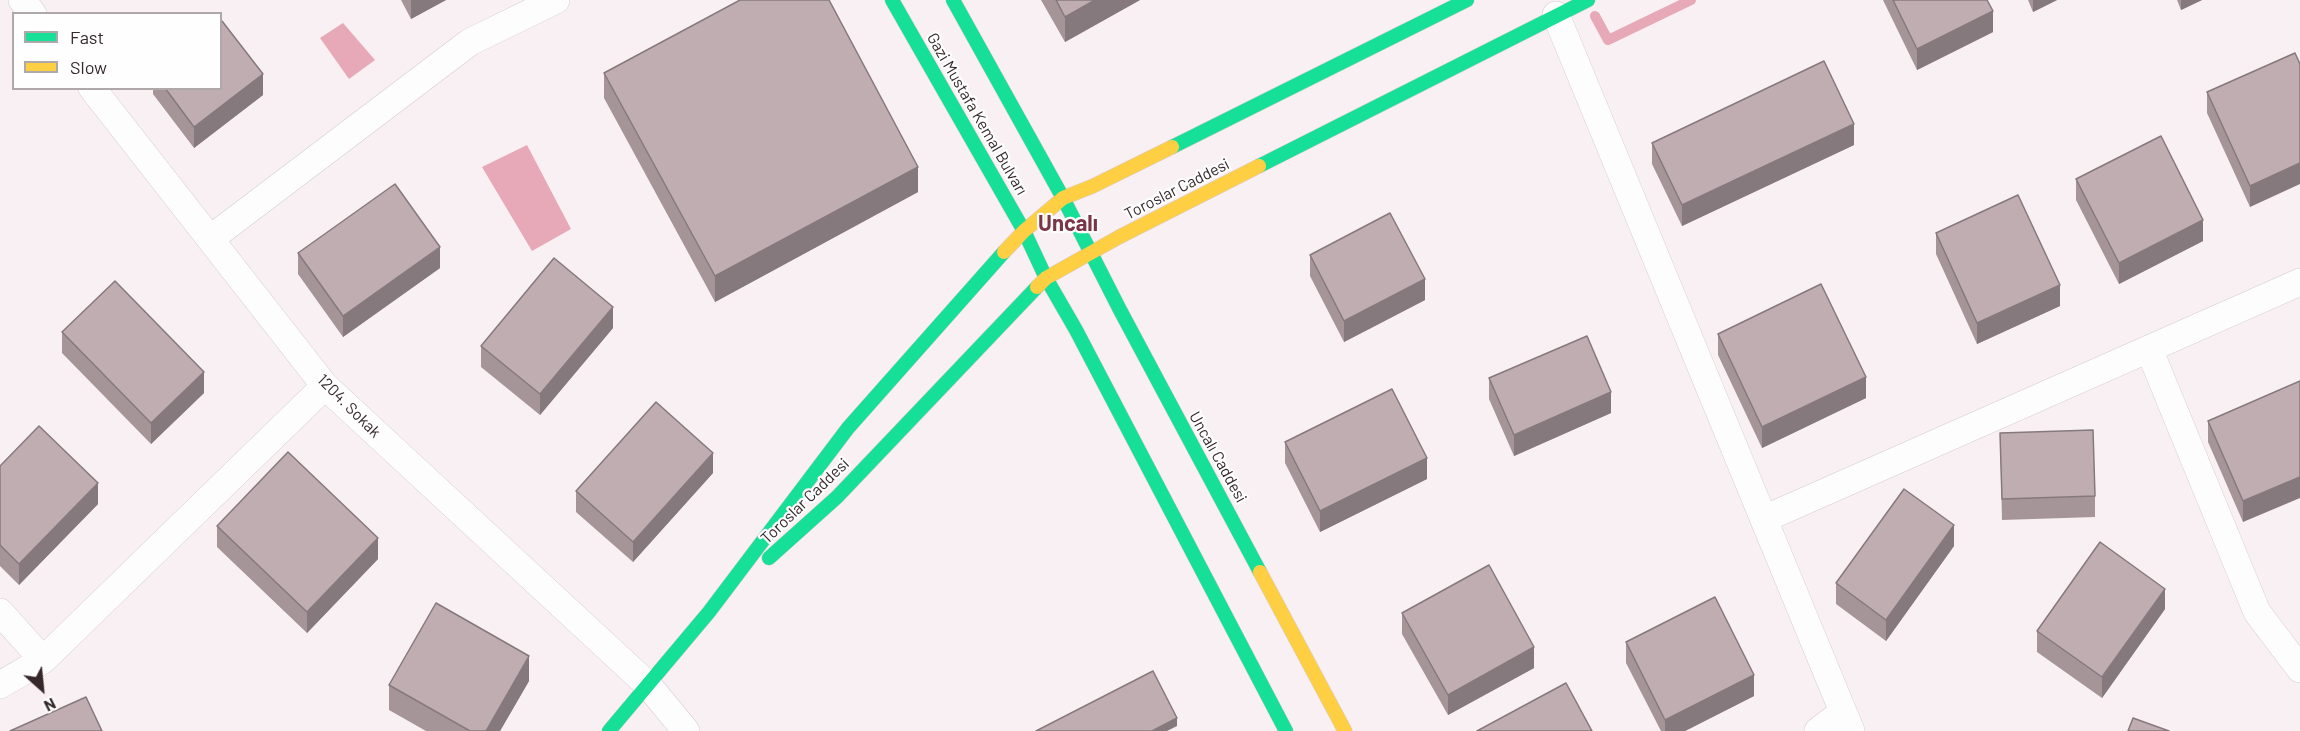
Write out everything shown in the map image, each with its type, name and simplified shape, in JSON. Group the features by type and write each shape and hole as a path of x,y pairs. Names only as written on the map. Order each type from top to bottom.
{"street":[{"path":"22,0 31,12"},
{"path":"210,239 471,42 556,0"},
{"name":"Gazi Mustafa Kemal Bulvarı","path":"892,0 1024,231 1047,278"},
{"name":"Gazi Mustafa Kemal Bulvarı","path":"953,0 1063,198"},
{"name":"Toroslar Caddesi","path":"609,731 710,612 848,428 974,284 1024,231 1063,198 1093,186 1467,0"},
{"name":"Toroslar Caddesi","path":"710,612 837,496 1000,324 1047,278 1553,8 1588,0"},
{"path":"1553,8 1847,722 1818,731"},
{"name":"1204. Sokak","path":"94,90 325,386 648,685 686,731"},
{"name":"Uncalı Caddesi","path":"1063,198 1345,731"},
{"path":"1047,278 1286,731"},
{"path":"1764,519 2300,282"},
{"path":"2148,349 2257,612 2300,669"},
{"path":"0,685 44,660 325,386"},
{"path":"0,612 44,660"}],"shaded area":[{"path":"343,23 375,60 349,79 320,38"},
{"path":"527,145 571,229 532,251 482,167"}],"building":[{"path":"740,0 829,0 918,167 715,276 604,73"},
{"path":"1056,0 1095,0 1065,17"},
{"path":"1893,0 1987,0 1993,11 1917,49"},
{"path":"222,21 263,74 194,127 166,90 222,90"},
{"path":"2295,53 2300,64 2300,163 2250,186 2207,92"},
{"path":"1824,61 1854,124 1682,205 1652,143"},
{"path":"2161,136 2203,220 2119,263 2076,179"},
{"path":"395,184 440,247 343,316 298,253"},
{"path":"2018,195 2060,285 1977,323 1936,233"},
{"path":"1390,213 1425,279 1344,321 1310,255"},
{"path":"554,258 613,307 540,394 481,346"},
{"path":"115,281 204,372 151,423 62,332"},
{"path":"1821,284 1866,377 1762,427 1718,334"},
{"path":"1587,336 1611,392 1514,435 1489,378"},
{"path":"2300,381 2300,477 2243,501 2208,421"},
{"path":"1392,389 1427,458 1320,511 1285,442"},
{"path":"656,402 713,453 633,542 576,491"},
{"path":"39,426 98,483 19,564 0,545 0,466"},
{"path":"2093,430 2095,496 2002,499 2000,433"},
{"path":"288,452 378,538 307,612 217,526"},
{"path":"1904,489 1954,525 1886,620 1836,583"},
{"path":"2100,542 2165,589 2102,677 2037,631"},
{"path":"1489,565 1534,647 1448,695 1402,613"},
{"path":"1715,597 1754,675 1665,720 1626,642"},
{"path":"436,603 529,656 486,731 470,731 389,685"},
{"path":"1153,671 1177,718 1152,731 1036,731"},
{"path":"1566,683 1592,731 1477,731"},
{"path":"86,697 102,731 10,731"},
{"path":"2133,718 2169,731 2128,731"}],"waterway":[{"path":"1595,16 1608,40 1691,0"}],"traffic: fast":[{"path":"892,0 1024,231 1046,278 1076,330 1286,731"},
{"path":"953,0 1063,198 1260,572"},
{"path":"1172,147 1467,0"},
{"path":"1259,166 1588,0"},
{"path":"609,731 709,612 848,428 1004,252"},
{"path":"769,558 837,497 1037,287"}],"traffic: slow":[{"path":"1004,252 1024,231 1063,198 1093,186 1172,147"},
{"path":"1037,287 1046,278 1119,237 1259,166"},
{"path":"1260,572 1345,731"}],"district":[{"name":"Uncalı","path":"1068,224"}]}
